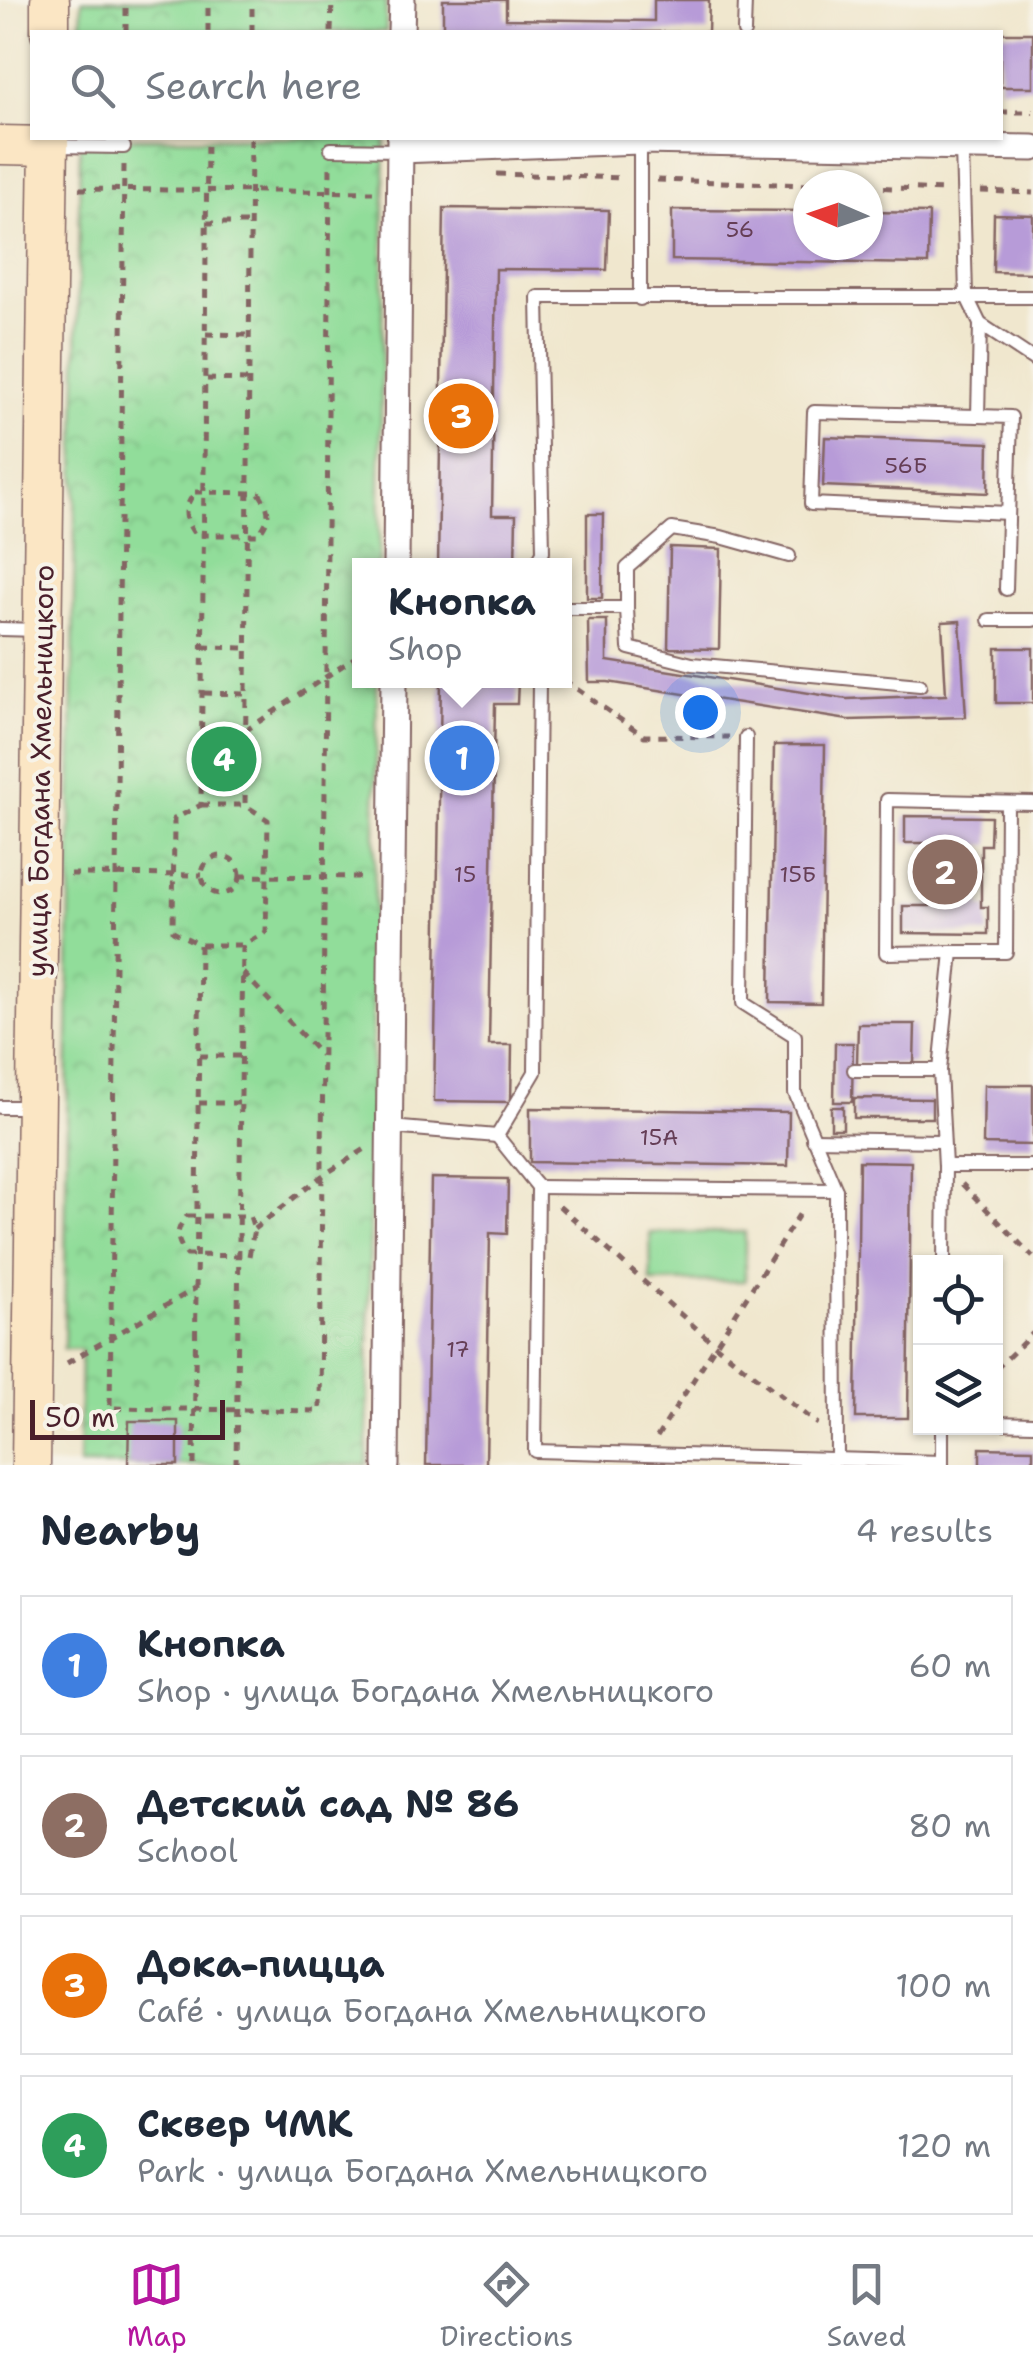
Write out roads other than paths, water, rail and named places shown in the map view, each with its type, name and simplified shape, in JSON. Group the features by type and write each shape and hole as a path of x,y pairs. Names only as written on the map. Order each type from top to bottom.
{"main road":[{"path":"50,0 50,30"},
{"path":"0,146 49,142"},
{"name":"улица Богдана Хмельницкого","path":"31,1465 18,1107 42,630 49,142"}],"street":[{"path":"401,30 402,0"},
{"path":"396,558 400,144 742,140 1033,148"},
{"path":"386,1465 394,688"}],"lane":[{"path":"744,30 745,0"},
{"path":"640,141 640,299"},
{"path":"49,142 124,147"},
{"path":"330,150 400,144"},
{"path":"962,146 966,296 980,324 978,416"},
{"path":"540,558 543,552 538,297 1033,297"},
{"path":"980,324 1033,359"},
{"path":"1006,589 1011,417 814,412 811,504 1008,513"},
{"path":"789,556 721,536 672,529 627,568 629,648 692,664 920,686"},
{"path":"572,608 627,608"},
{"path":"989,620 1033,620"},
{"path":"0,630 42,630"},
{"path":"498,1136 535,1072 539,688"},
{"path":"746,737 743,1003 795,1036 796,1093 836,1190 837,1458"},
{"path":"1007,803 1006,952 886,953 888,800 1033,803"},
{"path":"944,1255 940,1070 952,952"},
{"path":"854,1070 940,1070"},
{"path":"390,1134 498,1136"},
{"path":"498,1136 538,1187 535,1451 612,1460 647,1454 942,1464 942,1435"},
{"path":"813,1139 941,1141"},
{"path":"945,1166 1033,1166"},
{"path":"538,1187 836,1190"},
{"path":"1003,1423 1033,1424"}],"place":[{"name":"Дока-пицца","path":"461,416"},
{"name":"Кнопка","path":"462,758"},
{"name":"Сквер ЧМК","path":"224,759"},
{"name":"Детский сад № 86","path":"945,872"}]}
